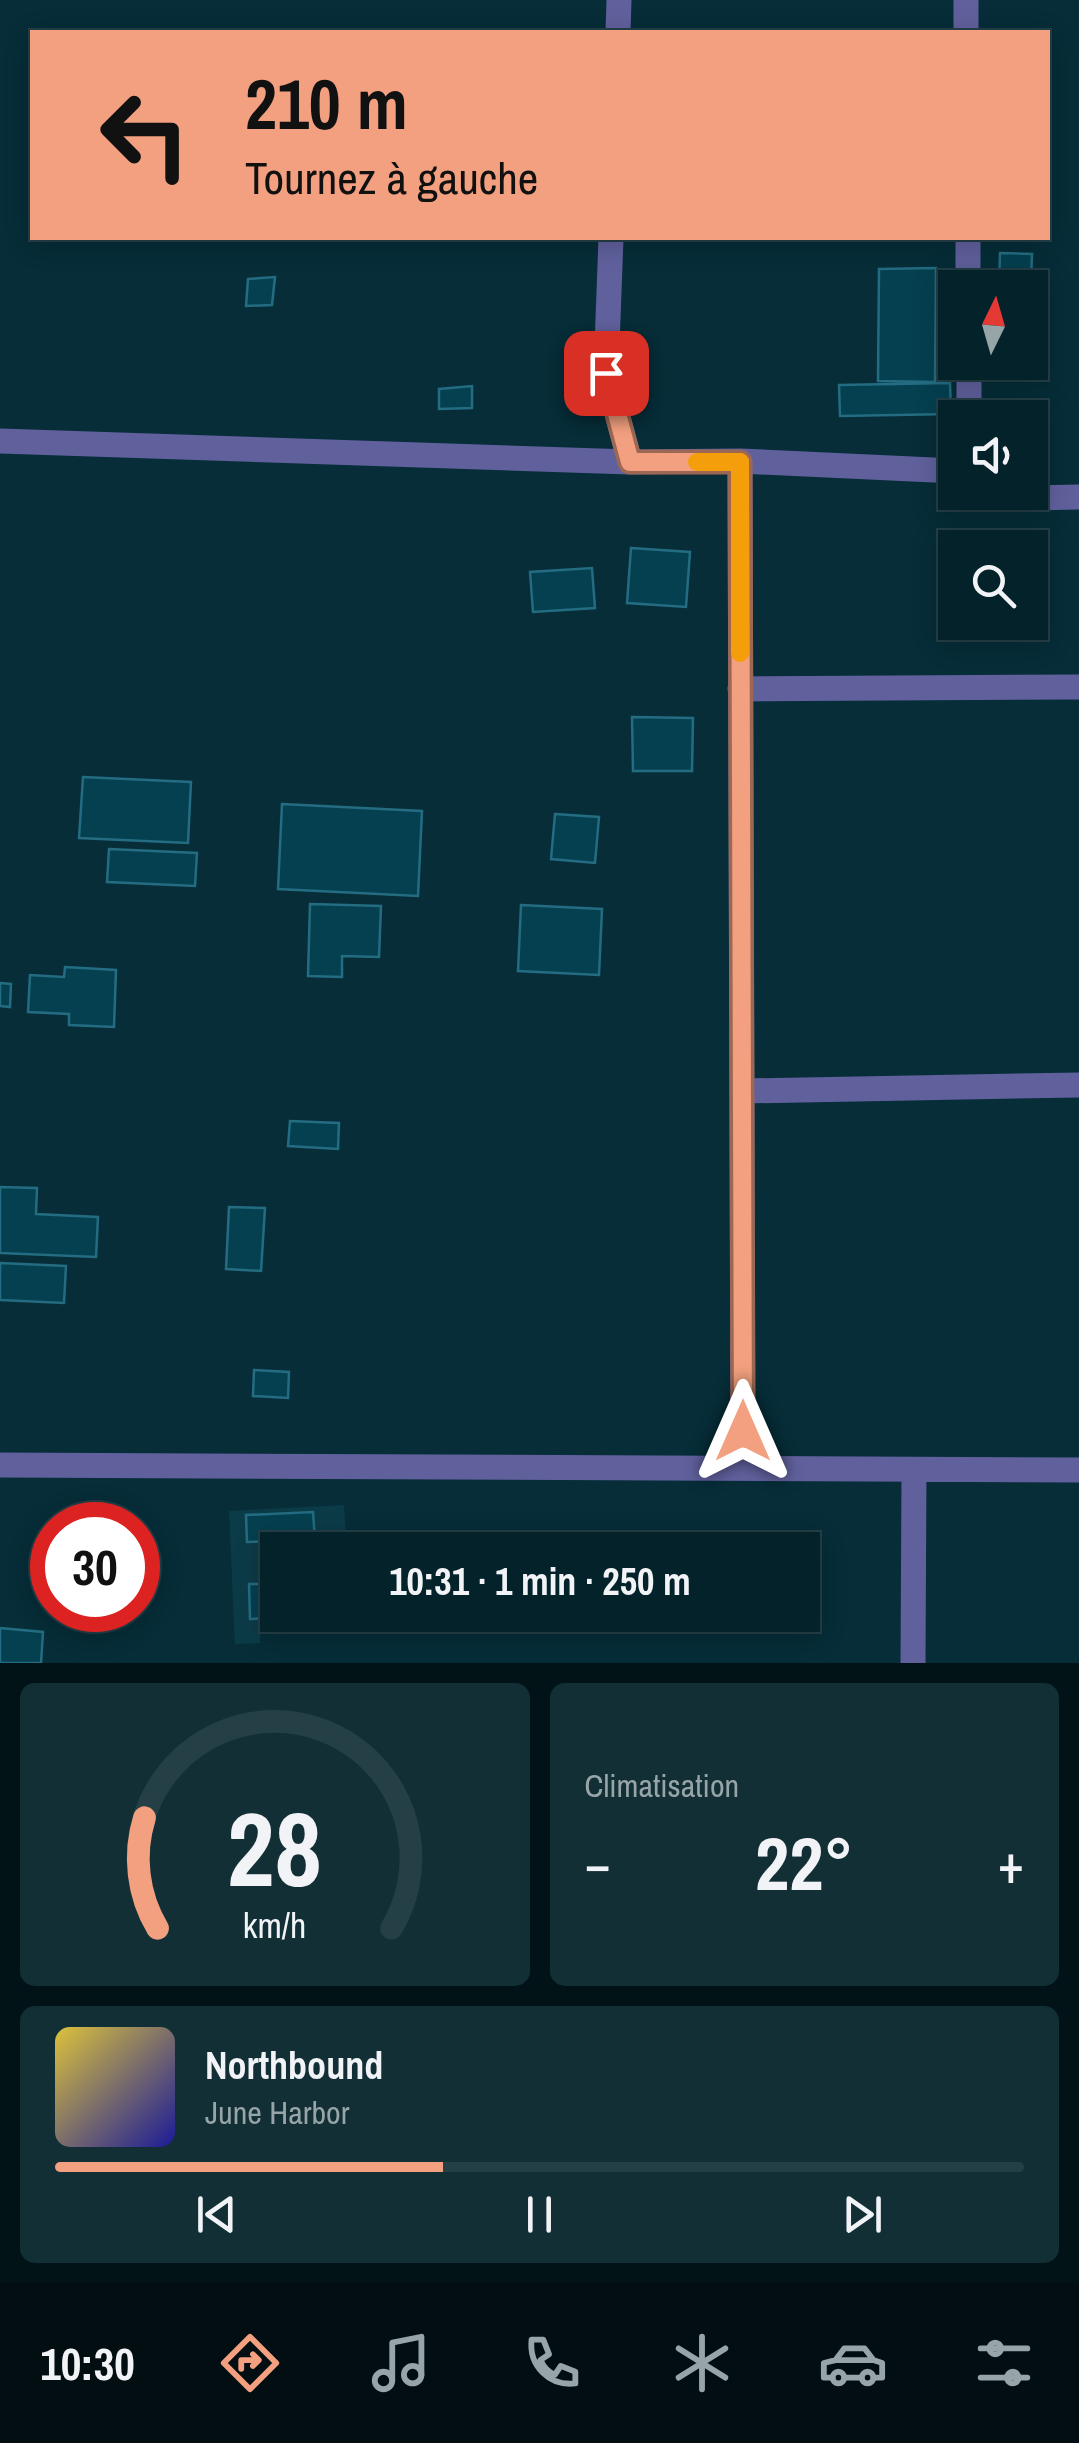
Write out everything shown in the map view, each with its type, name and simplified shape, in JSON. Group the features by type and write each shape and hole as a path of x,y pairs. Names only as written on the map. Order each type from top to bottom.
{"street":[{"path":"618,30 619,0"},
{"path":"966,0 966,30"},
{"path":"610,240 606,373 630,462"},
{"path":"968,240 968,270"},
{"path":"0,441 938,470"},
{"path":"740,462 743,1468"},
{"path":"1048,498 1079,497"},
{"path":"740,689 1079,687"},
{"path":"742,1091 1079,1085"},
{"path":"0,1465 1079,1470"},
{"path":"913,1663 914,1470"}],"shaded area":[{"path":"344,1505 346,1532 260,1532 260,1643 235,1644 229,1511"}],"building":[{"path":"1000,253 1032,254 1031,270 1000,270"},
{"path":"936,268 935,382 878,381 879,269"},
{"path":"275,277 272,305 246,306 248,279"},
{"path":"950,383 951,400 938,400 938,414 840,416 839,385"},
{"path":"472,386 472,408 439,409 439,389"},
{"path":"631,548 690,552 686,607 627,603"},
{"path":"592,568 595,608 533,612 530,572"},
{"path":"632,717 693,718 692,771 633,771"},
{"path":"83,777 191,782 188,843 79,838"},
{"path":"282,804 422,811 418,896 278,889"},
{"path":"555,814 599,817 595,863 551,859"},
{"path":"109,849 197,853 195,886 107,882"},
{"path":"310,904 381,906 379,957 342,956 342,977 308,976"},
{"path":"521,905 602,909 599,975 518,971"},
{"path":"65,967 116,970 114,1027 69,1025 69,1014 28,1012 30,975 64,977"},
{"path":"0,983 11,984 10,1007 0,1006"},
{"path":"290,1121 339,1123 338,1149 288,1146"},
{"path":"0,1187 37,1188 36,1214 98,1217 96,1257 0,1253"},
{"path":"229,1207 265,1208 261,1271 226,1269"},
{"path":"0,1263 66,1266 64,1303 0,1300"},
{"path":"254,1370 289,1372 288,1398 253,1396"},
{"path":"313,1512 314,1532 260,1532 260,1542 247,1542 246,1515"},
{"path":"249,1584 260,1584 260,1619 250,1619"},
{"path":"0,1628 43,1632 41,1663 0,1663"}],"slow traffic":[{"path":"697,462 740,462 740,653"}],"route":[{"path":"606,373 630,462 740,462 743,1431"}]}
